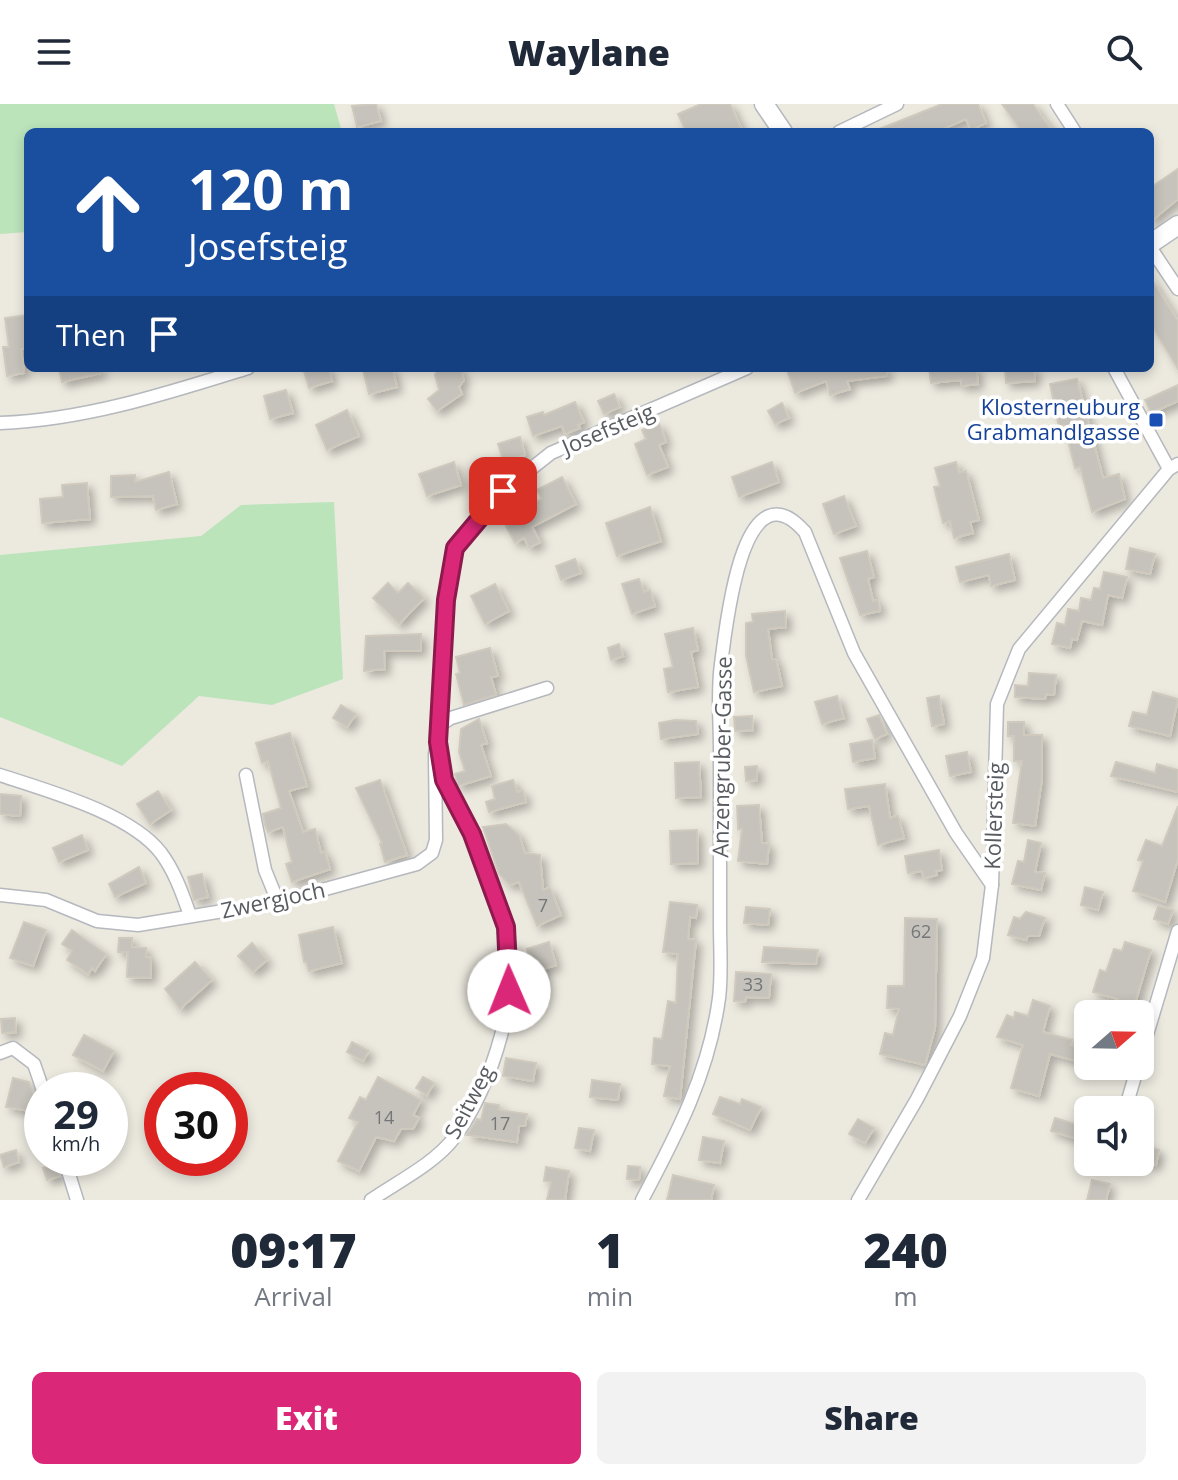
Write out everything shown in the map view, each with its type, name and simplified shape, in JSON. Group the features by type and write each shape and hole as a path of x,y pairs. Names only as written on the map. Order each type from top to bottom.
{"street":[{"path":"764,104 780,128"},
{"path":"847,128 897,104"},
{"path":"1057,104 1072,128"},
{"path":"1154,242 1178,225"},
{"path":"1154,251 1178,289"},
{"path":"0,423 27,422 143,401 235,372"},
{"name":"Josefsteig","path":"438,742 446,600 455,548 503,491 551,453 738,372"},
{"path":"1116,372 1174,466"},
{"name":"Kollersteig","path":"858,1200 917,1099 960,1016 983,958 992,885 997,704 1005,678 1019,649 1174,466"},
{"name":"Anzengruber-Gasse","path":"642,1200 689,1111 710,1053 720,994 720,667 739,567 752,528 764,516 778,513 792,516 805,532 854,653 956,833 992,885"},
{"path":"440,725 451,718 547,688"},
{"name":"Zwergjoch","path":"0,895 46,900 97,921 138,925 278,902 407,868 432,853 436,840 435,754 438,742"},
{"name":"Seitweg","path":"371,1200 438,1154 454,1138 486,1081 509,991 506,927 472,834 444,780 438,742"},
{"path":"0,775 57,794 138,831 179,883 190,915"},
{"path":"246,775 265,870 278,902"},
{"path":"1154,1015 1176,947 1178,931"},
{"path":"0,1053 13,1048 34,1064 37,1072"},
{"path":"70,1176 77,1200"}],"green space":[{"path":"0,104 334,104 341,128 24,128 24,232 0,234"},
{"path":"334,502 343,679 272,705 199,696 122,766 0,717 0,555 201,536 241,505"}],"building":[{"path":"376,104 381,121 357,127 352,106"},
{"path":"701,104 730,104 741,128 684,128 678,114"},
{"path":"942,104 978,104 986,123 970,128 966,119 945,128 882,128"},
{"path":"1002,104 1033,104 1050,128 1019,128"},
{"path":"1178,169 1178,199 1154,219 1154,185"},
{"path":"1154,283 1178,321 1178,369 1154,330"},
{"path":"24,316 24,349 21,349 24,373 7,376 3,347 9,347 5,318"},
{"path":"60,372 101,372 101,373 62,382"},
{"path":"304,372 329,372 332,381 309,388"},
{"path":"364,372 393,372 397,387 369,394"},
{"path":"436,372 461,372 464,380 459,387 462,394 437,411 428,399 439,390"},
{"path":"788,372 886,372 887,376 847,381 850,389 830,395 826,381 795,393"},
{"path":"930,372 976,372 978,384 961,386 961,380 931,383"},
{"path":"1005,372 1034,372 1035,381 1006,383"},
{"path":"1077,379 1103,478 1119,474 1125,499 1092,512 1080,467 1075,468 1064,425 1059,427 1050,384"},
{"path":"1178,385 1178,401 1151,413 1145,400"},
{"path":"286,390 293,413 270,419 264,396"},
{"path":"614,394 620,407 604,414 598,401"},
{"path":"575,402 584,422 578,425 580,428 565,434 562,426 533,436 527,417 543,412 544,415"},
{"path":"782,403 789,418 775,424 768,411"},
{"path":"347,410 359,436 327,450 316,425"},
{"path":"659,423 666,442 659,445 668,467 647,475 635,444 646,439 642,430"},
{"path":"520,437 525,455 519,457 520,462 505,467 498,444"},
{"path":"454,462 461,485 427,496 419,474"},
{"path":"772,462 779,482 739,497 732,477"},
{"path":"956,462 959,473 966,471 979,520 970,522 973,533 954,538 950,521 943,523 934,487 940,486 935,468"},
{"path":"169,472 177,504 156,510 153,496 111,497 111,476 135,475 135,482"},
{"path":"562,477 576,504 532,527 540,542 529,548 524,538 515,543 506,526 512,522 509,517 542,499 537,490"},
{"path":"87,483 90,519 42,523 40,499 63,497 62,485"},
{"path":"844,496 856,526 834,534 823,504"},
{"path":"650,507 661,541 617,556 606,523"},
{"path":"1130,548 1155,554 1150,574 1126,569"},
{"path":"867,551 874,577 868,579 873,601 878,600 880,611 860,615 840,558"},
{"path":"1009,554 1015,580 991,586 989,575 960,582 956,567"},
{"path":"575,559 581,573 561,580 556,566"},
{"path":"1104,572 1127,577 1122,598 1108,595 1102,625 1082,621 1077,640 1072,639 1070,648 1052,644 1057,623 1065,625 1068,609 1079,611 1081,598 1091,600 1094,588 1100,589"},
{"path":"639,579 644,592 650,590 655,606 632,614 622,584"},
{"path":"388,583 398,593 408,583 424,598 399,624 373,598"},
{"path":"495,584 509,611 485,624 471,596"},
{"path":"785,611 786,627 768,629 772,659 776,659 782,686 754,692 746,656 746,623 753,622 752,614"},
{"path":"693,628 698,650 691,652 698,687 668,692 664,669 673,667 665,634"},
{"path":"421,634 421,651 384,651 385,669 364,671 366,636"},
{"path":"619,644 623,656 611,660 608,648"},
{"path":"490,648 498,676 491,677 496,695 464,705 456,674 460,673 456,657"},
{"path":"1029,673 1056,675 1054,695 1046,694 1045,699 1015,697 1015,685 1028,686"},
{"path":"1153,692 1178,699 1170,736 1129,726 1133,712 1147,715"},
{"path":"837,696 844,718 822,724 815,702"},
{"path":"939,696 944,724 932,726 927,698"},
{"path":"341,705 356,714 347,727 333,718"},
{"path":"879,715 887,734 875,739 867,719"},
{"path":"752,716 753,730 735,731 734,717"},
{"path":"479,719 487,743 481,745 491,776 458,786 455,774 465,771 459,752 461,729"},
{"path":"696,721 698,734 661,739 659,723"},
{"path":"1008,722 1024,722 1024,735 1042,735 1042,779 1035,826 1013,823 1022,761 1014,761 1014,736 1008,736"},
{"path":"290,733 307,786 289,791 303,832 315,829 321,853 325,852 330,869 292,882 286,864 292,862 283,827 268,832 265,825 263,814 281,808 268,761 262,763 256,743"},
{"path":"872,740 875,758 853,762 850,744"},
{"path":"967,752 971,772 950,776 946,756"},
{"path":"699,762 701,797 676,798 675,763"},
{"path":"1116,762 1155,773 1157,764 1178,770 1178,792 1111,776"},
{"path":"757,766 757,780 746,781 745,767"},
{"path":"380,780 407,855 385,862 382,843 356,788"},
{"path":"513,780 517,792 523,791 526,802 489,812 486,802 495,799 492,786"},
{"path":"885,784 890,818 898,816 904,838 878,845 869,806 848,809 845,789"},
{"path":"158,791 171,810 150,824 137,804"},
{"path":"0,794 21,796 20,816 0,814"},
{"path":"759,805 762,843 769,844 767,864 738,861 742,829 738,829 737,806"},
{"path":"1178,806 1178,859 1165,902 1133,891 1143,861 1138,860 1146,840 1162,846"},
{"path":"506,824 519,835 525,853 540,855 543,890 550,888 561,915 537,926 519,882 510,885 499,874 483,827"},
{"path":"697,830 698,863 671,864 670,831"},
{"path":"82,835 88,850 59,862 53,848"},
{"path":"1028,840 1041,843 1035,872 1045,873 1041,890 1012,884 1018,861 1024,862"},
{"path":"939,850 942,870 936,871 937,875 924,878 922,871 908,873 905,856"},
{"path":"139,867 146,883 115,897 109,884"},
{"path":"202,874 208,897 194,900 188,877"},
{"path":"1085,887 1103,892 1098,910 1081,905"},
{"path":"670,902 697,905 696,918 690,917 688,939 696,940 680,1099 664,1096 670,1066 652,1064 654,1038 662,1039 668,1001 676,1003 678,954 663,952"},
{"path":"1158,906 1173,910 1168,924 1154,919"},
{"path":"746,907 770,909 768,925 744,923"},
{"path":"1026,912 1045,918 1039,936 1028,936 1026,940 1008,935 1014,917 1020,919"},
{"path":"905,918 937,919 935,1028 925,1065 880,1054 885,1033 893,1035 899,1009 887,1008 888,986 904,986"},
{"path":"24,922 46,930 33,966 10,958"},
{"path":"333,927 342,963 309,971 304,962 299,935"},
{"path":"72,930 106,954 95,971 92,968 88,974 67,960 72,951 62,944"},
{"path":"119,938 132,938 132,947 146,948 146,957 151,958 151,978 127,977 128,952 118,952"},
{"path":"549,942 556,965 534,972 527,949"},
{"path":"1125,942 1151,950 1136,1000 1118,1000 1093,992 1100,970 1106,972 1114,949 1122,951"},
{"path":"252,943 267,960 253,972 238,956"},
{"path":"764,947 818,950 816,964 762,962"},
{"path":"195,962 212,980 180,1009 165,989"},
{"path":"736,972 771,974 769,998 746,997 745,1002 734,1001"},
{"path":"1033,1000 1050,1006 1043,1032 1072,1040 1070,1045 1074,1046 1074,1060 1050,1054 1039,1096 1011,1088 1023,1045 997,1037 1007,1015 1014,1018 1015,1012 1028,1016"},
{"path":"15,1018 16,1032 2,1033 1,1019"},
{"path":"84,1035 114,1051 103,1071 73,1055"},
{"path":"352,1042 369,1051 363,1061 347,1052"},
{"path":"506,1058 536,1063 533,1081 503,1076"},
{"path":"378,1077 421,1100 413,1115 419,1118 413,1129 401,1129 394,1141 376,1137 359,1171 338,1161 358,1122 349,1118 360,1097 366,1100"},
{"path":"423,1077 434,1083 427,1095 416,1088"},
{"path":"13,1078 24,1081 24,1110 6,1107"},
{"path":"592,1080 620,1084 618,1100 590,1097"},
{"path":"720,1097 740,1104 742,1099 761,1107 750,1130 713,1114"},
{"path":"485,1103 499,1105 499,1110 527,1114 525,1126 519,1126 517,1142 467,1135 477,1119 481,1120"},
{"path":"1055,1118 1074,1124 1074,1138 1051,1131"},
{"path":"858,1119 874,1128 865,1143 849,1134"},
{"path":"579,1128 594,1130 590,1151 575,1148"},
{"path":"703,1137 724,1141 720,1163 699,1160"},
{"path":"1154,1148 1159,1150 1154,1164"},
{"path":"16,1150 19,1162 4,1167 0,1155"},
{"path":"628,1166 640,1167 639,1180 627,1179"},
{"path":"546,1167 569,1171 565,1200 547,1200 551,1182 544,1181"},
{"path":"673,1175 714,1185 711,1200 667,1200"},
{"path":"1092,1180 1110,1184 1106,1200 1087,1200"}],"place":[{"name":"Klosterneuburg Grabmandlgasse","path":"1156,420"}],"route":[{"path":"503,491 455,548 446,600 438,742 444,780 472,834 506,927 510,961 509,991"}]}
